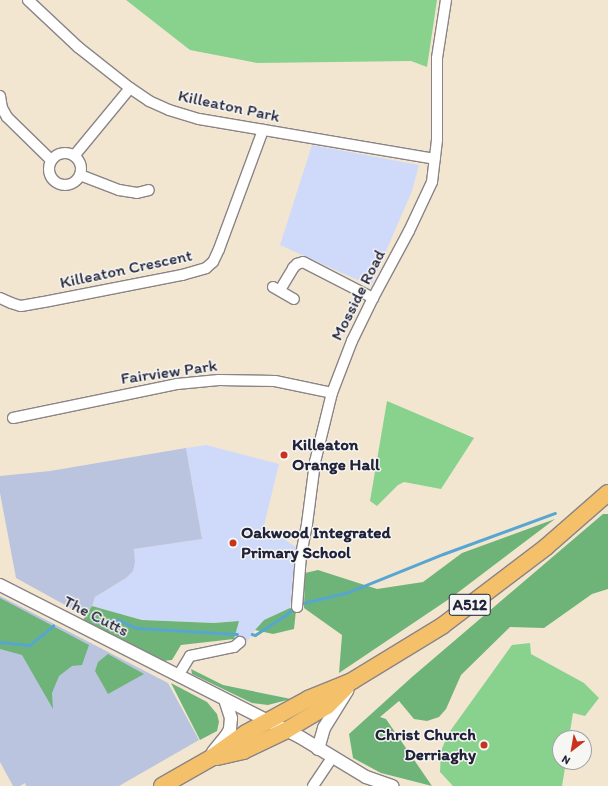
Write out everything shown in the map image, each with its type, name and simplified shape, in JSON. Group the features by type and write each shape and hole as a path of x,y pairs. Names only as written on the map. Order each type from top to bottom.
{"highway":[{"name":"A512","path":"580,517 608,486"},
{"name":"A512","path":"208,760 243,751 308,699 347,686 448,621 546,547 608,493"},
{"name":"A512","path":"162,786 208,760 237,738 276,726"}],"street":[{"name":"Killeaton Park","path":"28,0 78,47 130,88 149,101 169,110 199,119 435,159"},
{"name":"Mosside Road","path":"297,604 301,555 307,524 315,462 332,393 345,358 373,298 409,232 432,182 435,159 437,58 446,0"},
{"path":"74,156 130,88"},
{"path":"0,96 2,108 8,117 52,160"},
{"name":"Killeaton Crescent","path":"0,298 11,304 21,306 182,275 206,268 213,262 219,249 263,130"},
{"path":"65,152 74,156 81,166 80,175 73,183 58,183 51,175 49,170 52,160 65,152"},
{"path":"80,175 119,190 137,193 150,190"},
{"path":"294,299 277,288 293,268 303,262 373,298"},
{"name":"Fairview Park","path":"13,418 177,384 219,380 275,382 332,393"},
{"name":"The Cutts","path":"0,585 276,726 366,777 392,786"},
{"path":"178,676 190,656 234,647 240,642"},
{"path":"318,749 324,728 337,709 347,686"},
{"path":"208,760 230,729 231,718 225,700"},
{"path":"313,786 332,758"}],"shaded area":[{"path":"312,145 419,165 412,191 371,286 280,245"},
{"name":"Oakwood Integrated Primary School","path":"206,445 279,464 264,526 296,547 290,608 264,620 245,645 234,639 238,621 214,623 142,620 92,606 95,597 126,578 135,562 134,549 202,539 186,448"},
{"path":"186,448 202,539 134,549 135,562 133,571 126,578 95,597 92,606 85,616 16,578 0,493 0,476 50,471"},
{"path":"0,596 168,683 199,740 119,786 26,786 25,783 20,786 13,786 0,762"}],"green space":[{"path":"126,0 437,0 427,67 411,61 257,63 190,50"},
{"path":"387,401 474,438 441,489 404,482 398,485 377,506 370,501"},
{"path":"603,514 608,514 608,589 592,594 544,628 510,627 461,675 446,709 439,717 427,721 414,719 399,701 380,717 386,719 432,786 381,773 353,758 349,734 412,677"},
{"path":"555,519 452,597 339,673 342,635 304,608 305,573 318,570 377,589 423,582 462,553"},
{"path":"0,598 89,645 82,665 72,666 59,676 52,693 53,709 22,655 0,649"},
{"path":"92,606 142,620 214,623 239,621 234,639 181,645 172,660 163,661 83,620"},
{"path":"290,608 296,610 294,629 273,634 255,630 264,620"},
{"path":"530,643 531,654 584,683 599,698 585,716 573,713 570,730 552,730 552,770 565,770 562,786 453,786 440,772 441,751 448,734 512,645"},
{"path":"108,654 144,674 108,694 95,671 98,662"},
{"path":"191,669 223,685 291,699 268,705 252,703 192,674"},
{"path":"171,683 207,702 217,714 219,722 217,731 200,740"}],"waterway":[{"path":"299,604 349,592 443,554 555,513"},
{"path":"252,634 255,635 286,615 295,606"},
{"path":"95,622 118,620 137,628 237,634"},
{"path":"0,642 30,645 53,626"}],"place":[{"name":"Killeaton Orange Hall","path":"284,455"},
{"name":"Oakwood Integrated Primary School","path":"233,543"},
{"name":"Christ Church Derriaghy","path":"484,745"}]}
